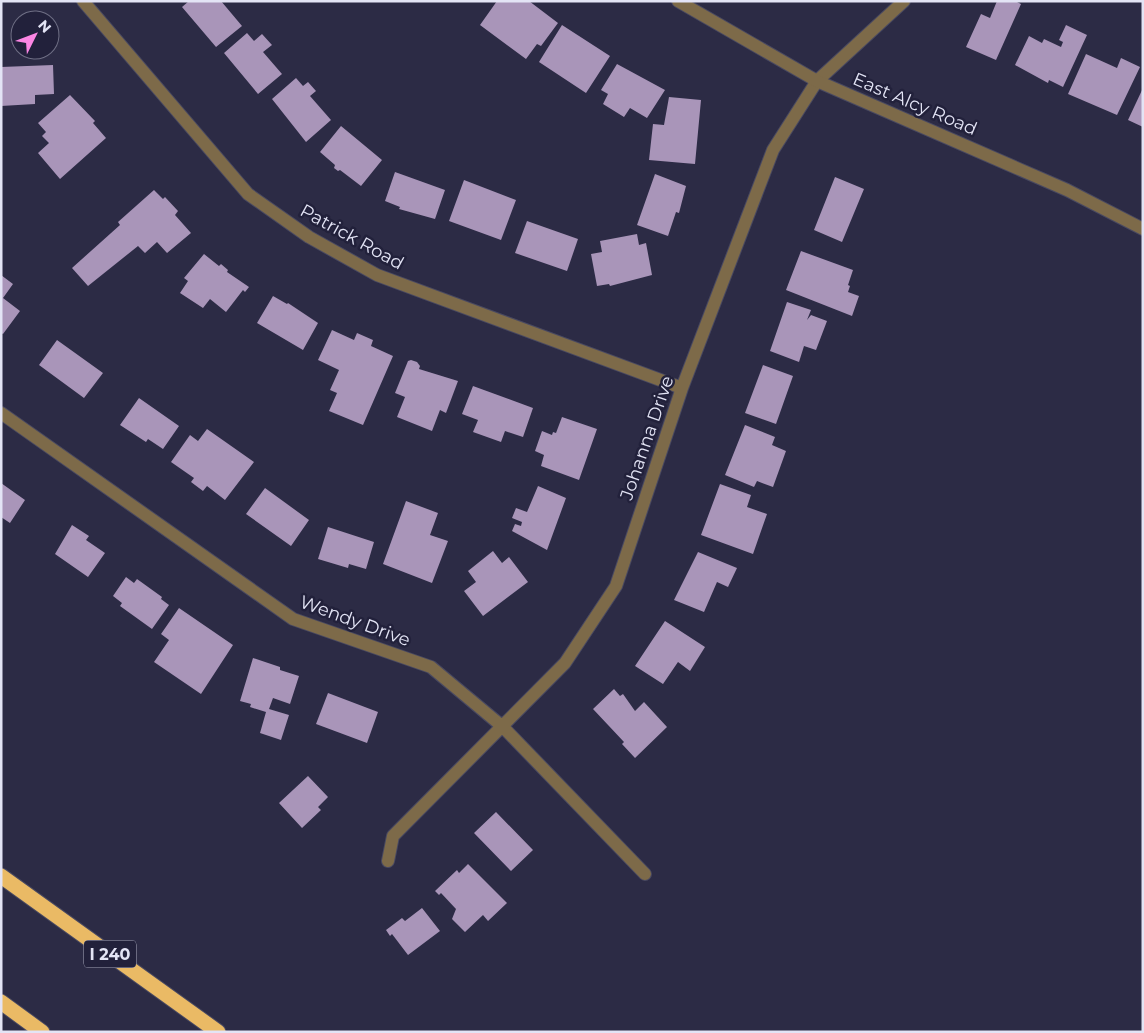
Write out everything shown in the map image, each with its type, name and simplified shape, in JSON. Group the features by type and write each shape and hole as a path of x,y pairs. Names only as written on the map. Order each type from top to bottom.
{"highway":[{"name":"I 240","path":"1,876 218,1032"},
{"path":"1,1002 42,1032"}],"street":[{"name":"Patrick Road","path":"83,1 248,194 309,237 377,275 682,388"},
{"name":"East Alcy Road","path":"678,1 817,81 1043,179 1143,229"},
{"name":"Johanna Drive","path":"388,861 393,836 565,663 616,586 682,388 773,150 817,81 904,1"},
{"name":"Wendy Drive","path":"1,413 293,619 431,667 503,727 646,874"}],"building":[{"path":"189,1 221,1 242,26 216,47 182,7"},
{"path":"497,1 529,1 558,23 541,46 537,44 526,59 480,25"},
{"path":"997,1 1015,1 1021,4 996,60 966,47 981,14 990,18"},
{"path":"562,25 610,56 586,93 539,62"},
{"path":"1066,25 1087,35 1063,87 1049,80 1048,83 1015,65 1029,36 1042,43 1044,39 1061,47 1063,42 1059,40"},
{"path":"247,33 254,41 262,34 272,45 263,52 282,74 258,94 224,53"},
{"path":"1086,54 1117,68 1121,58 1140,67 1117,115 1068,94"},
{"path":"617,64 665,90 647,118 630,108 624,117 603,104 608,94 601,90"},
{"path":"53,65 54,94 35,95 35,104 1,106 1,67"},
{"path":"296,78 303,86 308,82 316,91 310,96 331,120 306,142 272,99"},
{"path":"1143,88 1143,127 1128,120"},
{"path":"70,95 95,121 93,123 106,138 60,179 38,153 49,143 42,136 46,132 38,123"},
{"path":"669,97 701,100 695,164 649,160 653,124 664,125"},
{"path":"341,126 382,160 361,186 340,170 338,171 334,168 335,165 320,152"},
{"path":"395,172 445,190 435,219 399,209 400,207 385,201"},
{"path":"655,174 686,186 679,213 676,212 668,236 637,225"},
{"path":"835,177 864,189 842,242 814,230"},
{"path":"464,180 516,200 501,240 449,221"},
{"path":"154,190 163,199 165,197 178,211 175,215 191,233 167,253 157,242 145,253 138,246 88,286 72,268 120,225 118,222"},
{"path":"527,221 578,239 567,271 515,253"},
{"path":"637,234 639,245 646,243 652,275 610,286 609,284 597,286 591,254 602,252 600,241"},
{"path":"801,251 853,270 848,285 850,286 848,292 859,296 852,316 786,290"},
{"path":"204,254 219,266 221,264 228,270 227,272 249,287 245,292 243,290 226,312 210,299 203,308 180,293 188,281 184,278"},
{"path":"1,275 13,284 3,298 20,311 3,334 1,333"},
{"path":"273,296 288,303 318,323 303,350 257,323"},
{"path":"787,302 811,310 807,320 811,315 827,321 816,350 804,346 799,362 770,351"},
{"path":"332,330 354,340 357,333 373,340 371,346 393,356 363,425 329,411 337,393 330,390 339,370 318,360"},
{"path":"57,340 103,373 84,398 39,365"},
{"path":"408,361 417,362 420,366 419,369 458,381 446,413 440,410 432,431 397,417 405,397 395,393"},
{"path":"763,365 793,376 776,424 745,413"},
{"path":"473,386 533,408 523,437 505,431 501,442 473,432 478,420 462,414"},
{"path":"139,398 179,426 163,449 148,439 146,442 120,425"},
{"path":"562,417 597,429 579,480 541,466 544,455 535,451 542,431 552,435 553,432 556,433"},
{"path":"745,425 775,437 772,445 786,451 773,487 757,481 754,487 725,475"},
{"path":"207,429 254,462 225,500 207,486 203,491 191,482 194,478 171,462 190,435 198,441"},
{"path":"1,483 25,500 10,523 1,517"},
{"path":"720,484 751,495 747,507 767,514 753,554 701,535"},
{"path":"538,486 566,498 547,550 512,531 515,524 521,526 522,522 512,518 516,508 527,512"},
{"path":"265,488 309,520 291,546 246,514"},
{"path":"406,501 438,513 430,535 448,541 432,583 383,564"},
{"path":"72,525 89,536 86,540 105,553 88,577 55,554"},
{"path":"328,527 374,542 366,569 349,564 348,568 318,559"},
{"path":"493,551 502,563 509,557 528,582 483,616 464,591 476,582 468,571"},
{"path":"698,552 737,568 728,587 717,582 704,612 674,600"},
{"path":"126,577 134,583 137,579 162,597 161,599 169,605 152,629 120,606 122,603 113,596"},
{"path":"179,608 233,645 201,694 154,662 169,640 161,634"},
{"path":"665,621 705,647 690,671 678,662 663,684 635,666"},
{"path":"253,658 299,676 290,704 273,698 269,709 289,715 281,740 260,733 266,712 250,707 251,704 240,701"},
{"path":"614,689 620,696 623,694 635,711 644,702 667,727 635,758 622,744 624,742 593,709"},
{"path":"328,693 378,712 367,743 316,724"},
{"path":"308,776 328,797 318,807 321,810 302,828 279,803"},
{"path":"496,812 533,850 511,871 474,833"},
{"path":"468,864 507,903 488,921 483,915 465,932 452,919 456,909 441,893 439,895 435,891 457,870 459,873"},
{"path":"422,908 440,931 408,955 392,934 390,936 386,930 402,918 405,921"}]}
